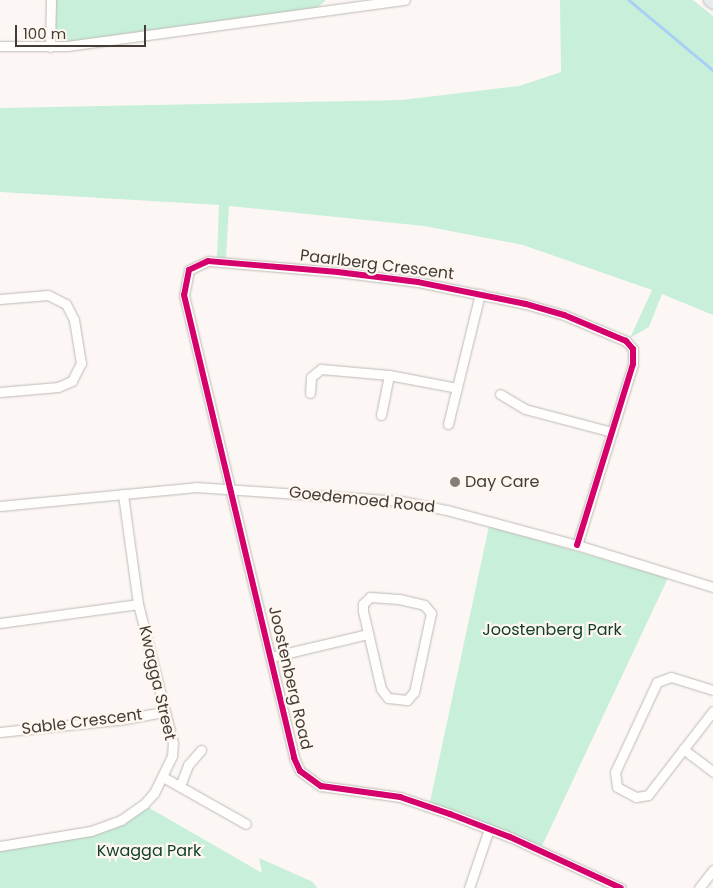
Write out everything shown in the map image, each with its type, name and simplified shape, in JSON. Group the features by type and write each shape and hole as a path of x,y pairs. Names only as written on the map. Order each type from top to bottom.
{"main road":[{"path":"710,0 713,3"}],"street":[{"path":"50,47 51,0"},
{"path":"330,0 331,10"},
{"path":"0,46 50,47 405,0"},
{"name":"Paarlberg Crescent","path":"232,488 184,295 185,277 194,265 208,261 338,272 480,294 564,315 628,343 634,359 577,545"},
{"path":"448,424 480,294"},
{"path":"0,299 48,295 66,304 74,320 81,363 72,381 58,387 0,392"},
{"path":"310,393 313,374 321,369 389,375 457,388"},
{"path":"381,415 389,375"},
{"path":"500,394 525,409 612,432"},
{"name":"Goedemoed Road","path":"0,506 188,488 232,488 424,505 577,545 713,587"},
{"name":"Joostenberg Road","path":"232,488 294,758 310,780 321,786 400,797 489,829 621,888"},
{"name":"Kwagga Street","path":"0,846 111,825 144,804 163,777 172,756 173,743 163,712 138,604 123,494"},
{"path":"370,597 399,599 430,610 414,692 410,699 391,699 382,693 368,634 362,607 370,597"},
{"path":"0,623 138,604"},
{"path":"271,657 368,634"},
{"path":"713,690 670,677 657,682 615,772 615,784 634,796 645,797 713,710"},
{"name":"Sable Crescent","path":"0,732 119,720 163,712"},
{"path":"683,749 713,772"},
{"path":"180,786 188,765 201,750"},
{"path":"163,777 246,824"},
{"path":"470,888 489,829"},
{"path":"699,888 713,870"}],"green space":[{"path":"56,0 326,0 316,9 66,43 60,41 55,32"},
{"path":"560,0 693,0 713,16 713,315 662,294 649,327 630,338 652,290 523,245 424,226 229,206 226,258 217,258 219,205 0,192 0,108 402,100 519,86 561,72"},
{"name":"Joostenberg Park","path":"489,526 668,578 542,846 430,802"},
{"name":"Kwagga Park","path":"146,806 262,873 259,858 313,882 317,888 0,888 0,850 104,832 128,821"}],"waterway":[{"path":"629,0 713,70"}],"cycle path":[{"path":"577,545 633,364 633,349 626,341 564,315 526,304 418,282 338,272 208,261 189,270 184,295 294,758 300,771 321,786 400,797 450,814 510,837 621,888"}],"place":[{"name":"Day Care","path":"455,482"}]}
